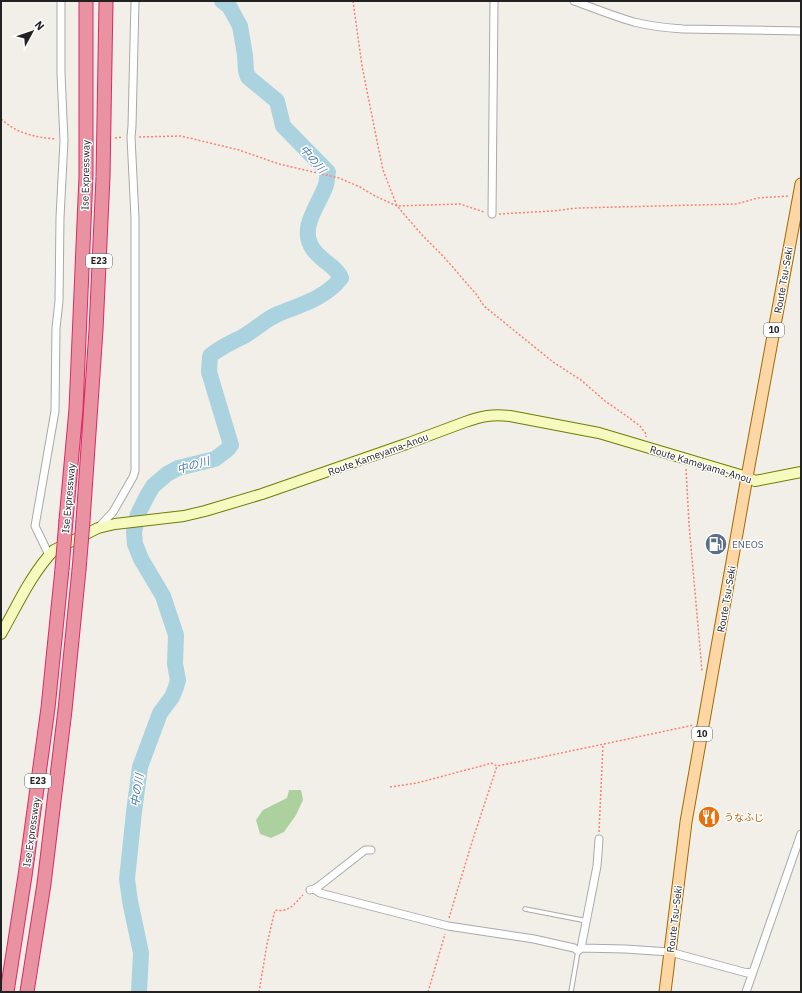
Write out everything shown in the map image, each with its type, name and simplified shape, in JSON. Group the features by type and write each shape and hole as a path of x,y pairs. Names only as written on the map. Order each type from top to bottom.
{"highway":[{"name":"Ise Expressway","path":"7,992 15,945 48,708 76,409 85,200 86,1"},
{"name":"Ise Expressway","path":"27,992 44,884 65,710 83,522 96,330 103,177 106,1"},
{"path":"2,992 6,965 15,945"}],"main road":[{"name":"Route Tsu-Seki","path":"665,992 686,822 801,184"},
{"name":"Route Kameyama-Anou","path":"1,634 34,575 49,555 54,550 98,528 115,524 158,519 204,511 300,482 487,415 496,414 510,416 599,433 747,477 755,481 801,472"}],"street":[{"path":"49,555 35,526 55,411 56,328 59,301 60,217 64,140 61,73 61,1"},
{"path":"98,528 112,512 134,477 135,471 135,233 131,137 135,42 135,1"},
{"path":"492,214 494,1"},
{"path":"574,1 620,18 664,27 683,29 801,31"},
{"path":"746,992 801,834"},
{"path":"580,949 587,924 597,866 599,839"},
{"path":"312,890 365,850 371,850"},
{"path":"312,890 447,926 534,939 580,949 625,949 670,952 747,973 752,972"}],"lane":[{"path":"525,909 582,920 587,924"},
{"path":"571,992 580,949"}],"path":[{"path":"353,1 362,66 375,134 383,170 397,206 423,236 448,261 476,294 484,306 553,362 581,380 605,401 640,426 646,434 646,447"},
{"path":"1,119 19,132 40,137 64,140"},
{"path":"131,137 181,136 239,150 279,164 339,178 397,206 460,204 492,214 618,207 736,204 758,198 774,196 799,196"},
{"path":"687,459 689,524 701,667 703,675"},
{"path":"390,787 417,783 485,765 491,764 497,766 704,724"},
{"path":"599,839 603,744"},
{"path":"428,992 464,869 497,766"},
{"path":"259,992 267,944 275,910 281,911 289,909 312,890"}],"green space":[{"path":"289,790 301,790 303,800 296,815 284,832 271,838 260,834 256,820 263,810 287,798"}],"waterway":[{"name":"中の川","path":"139,992 141,953 127,879 134,812 140,767 160,713 172,697 178,680 175,664 176,635 163,596 141,559 135,544 134,532 138,514 153,486 167,474 178,468 215,459 231,445 209,372 210,356 222,347 244,336 274,316 320,296 328,291 341,278 339,274 313,249 309,241 308,233 311,217 326,185 328,172 283,126 277,101 248,77 240,26 229,6 222,1"}],"place":[{"name":"ENEOS","path":"716,544"},
{"name":"うなふじ","path":"709,817"}]}
